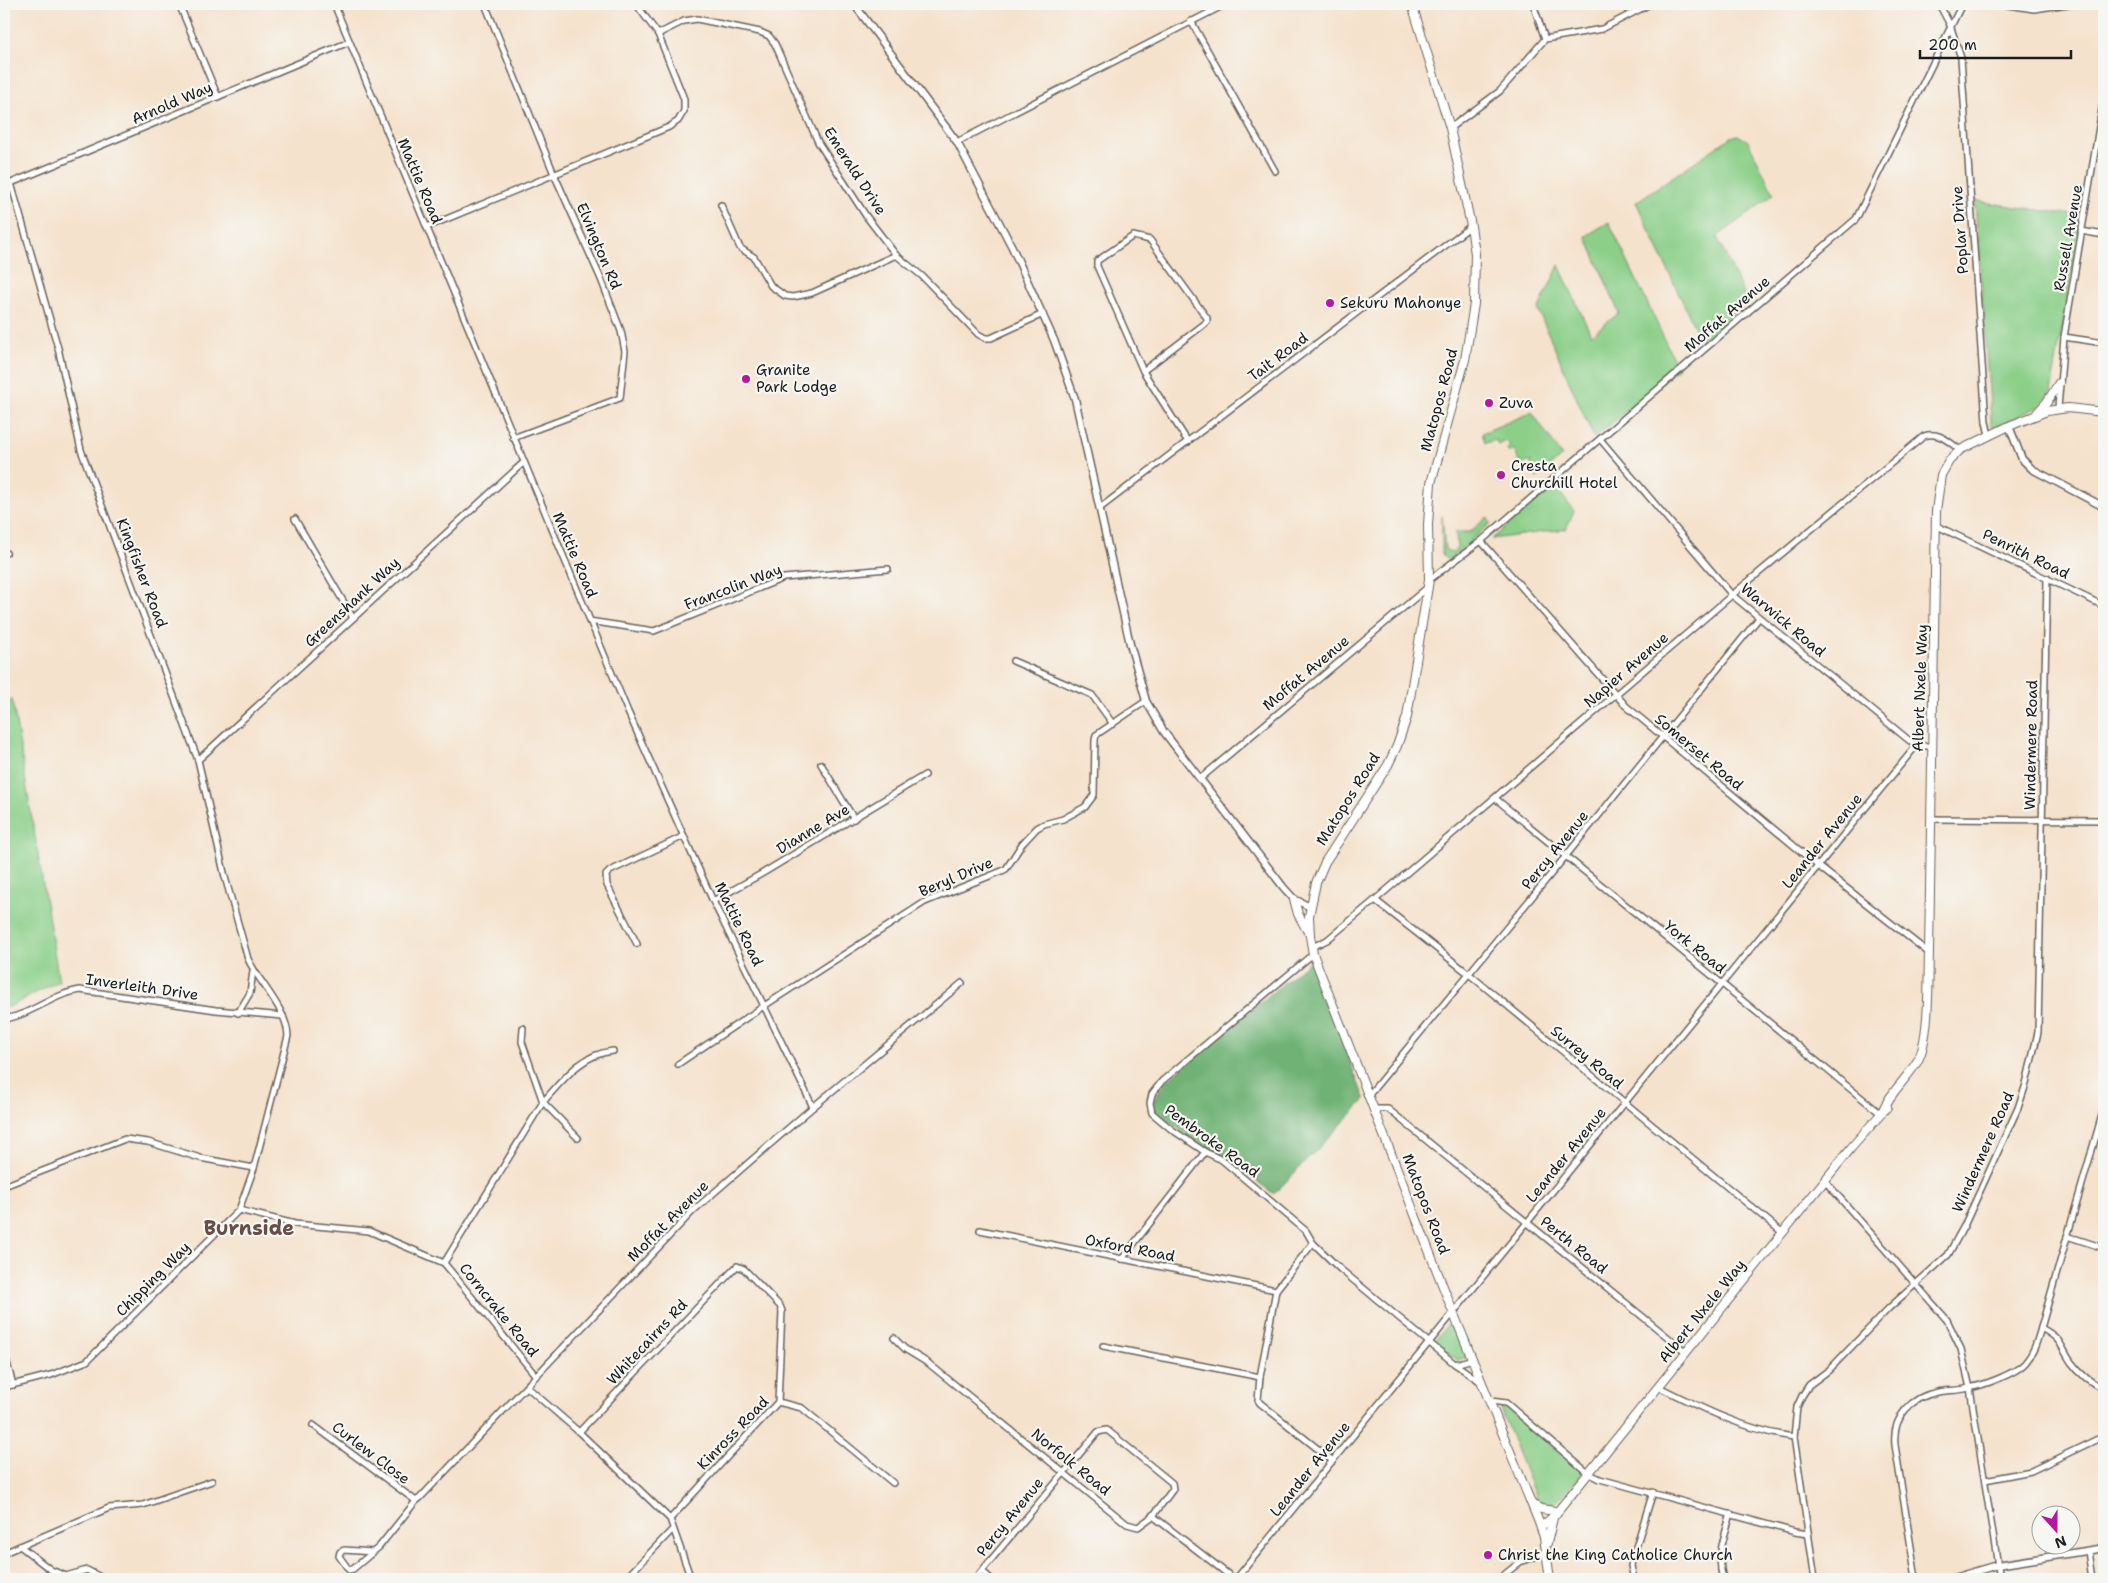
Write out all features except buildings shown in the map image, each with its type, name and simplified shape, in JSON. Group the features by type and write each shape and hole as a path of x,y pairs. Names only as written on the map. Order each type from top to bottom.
{"main road":[{"name":"Matopos Road","path":"1412,4 1450,128 1471,226 1475,254 1474,304 1465,360 1431,483 1428,524 1429,583 1406,717 1397,746 1388,765 1324,862 1316,883 1310,908 1310,936 1312,950 1368,1096 1539,1523 1547,1550 1550,1579"},
{"path":"2035,414 2047,402 2059,383"},
{"path":"2035,414 2058,408 2104,412"},
{"name":"Albert Nxele Way","path":"1556,1512 1902,1086 1923,1057 1928,1026 1926,1018 1929,953 1937,526 1941,475 1949,461 1960,450 2035,414"},
{"path":"1294,899 1298,914 1310,936"},
{"path":"1532,1505 1556,1512"},
{"path":"1539,1523 1556,1512"},
{"path":"1547,1550 1556,1512"}],"street":[{"path":"179,4 218,97"},
{"name":"Mattie Road","path":"334,4 590,621 713,901 813,1107"},
{"name":"Elvington Rd","path":"485,4 554,174 601,279 621,331 624,351 620,398 513,438"},
{"path":"427,228 669,127 682,116 684,112 684,99 658,34 636,4"},
{"path":"854,4 957,142 992,206 1043,314 1069,379 1130,644 1146,701 1164,732 1294,899 1310,908"},
{"path":"957,142 1226,4"},
{"path":"1533,4 1545,39"},
{"path":"1450,128 1500,91 1545,39 1602,29 1650,4"},
{"name":"Poplar Drive","path":"1939,4 1950,25 1961,58 1989,435"},
{"name":"Moffat Avenue","path":"1201,778 1856,219 1962,4"},
{"path":"2002,4 2034,9 2068,4"},
{"path":"2104,6 2104,14"},
{"name":"Emerald Drive","path":"658,34 684,21 697,19 760,32 769,36 775,44 818,142 866,216 896,255 922,276 978,334 985,338 991,338 1043,314"},
{"path":"1191,21 1275,171"},
{"name":"Arnold Way","path":"4,186 349,42"},
{"name":"Russell Avenue","path":"2058,408 2064,337 2081,231 2102,127 2104,97"},
{"name":"Kingfisher Road","path":"11,183 58,348 82,450 198,760 225,877 245,952 253,970 283,1016"},
{"path":"721,205 740,248 754,257 771,286 785,296 793,297 812,293 896,255"},
{"name":"Tait Road","path":"1100,508 1471,226"},
{"path":"2081,231 2104,235"},
{"path":"1143,371 1207,322 1207,318 1150,240 1133,236 1097,261 1097,266 1143,371 1188,442"},
{"path":"2064,337 2104,343"},
{"path":"2009,426 2020,453 2028,465 2066,489 2104,507"},
{"name":"Napier Avenue","path":"1312,950 1327,940 1496,799 1732,595 1924,436 1935,434 1960,450"},
{"name":"Warwick Road","path":"1600,439 1732,595 1916,746"},
{"name":"Greenshank Way","path":"198,760 523,463"},
{"path":"295,519 353,618"},
{"name":"Penrith Road","path":"1937,526 2104,606"},
{"name":"Somerset Road","path":"1480,541 1626,706 1817,865 1929,953"},
{"name":"Francolin Way","path":"590,621 654,631 784,578 888,569"},
{"name":"Windermere Road","path":"1815,1579 1794,1437 1797,1408 1802,1396 1809,1385 1829,1370 1889,1308 1943,1261 1957,1240 2018,1108 2026,1084 2038,1032 2047,578"},
{"name":"Percy Avenue","path":"1368,1096 1759,618"},
{"path":"1013,661 1092,695 1113,724"},
{"name":"Beryl Drive","path":"764,1006 925,902 1002,871 1037,828 1062,819 1085,807 1094,795 1096,735 1146,701"},
{"path":"1916,746 1932,746"},
{"name":"Leander Avenue","path":"1235,1579 1916,746"},
{"path":"821,764 854,819"},
{"name":"Dianne Ave","path":"713,901 854,819 925,775"},
{"name":"York Road","path":"1496,799 1722,985 1881,1112"},
{"path":"1931,819 2104,820"},
{"path":"637,944 607,885 606,875 610,871 684,836"},
{"name":"Surrey Road","path":"1375,900 1469,974 1624,1104 1783,1233"},
{"name":"Pembroke Road","path":"1312,950 1162,1081 1152,1094 1150,1103 1152,1113 1171,1129 1205,1152 1222,1160 1306,1230 1312,1243 1340,1269 1455,1364 1484,1384"},
{"path":"238,1013 250,993 253,970"},
{"name":"Moffat Avenue","path":"373,1552 344,1550 340,1552 339,1556 349,1570 373,1552 416,1501 527,1387 694,1210 813,1107 962,983"},
{"name":"Inverleith Drive","path":"4,1019 17,1016 64,993 80,990 238,1013 283,1016"},
{"path":"678,1064 764,1006"},
{"name":"Chipping Way","path":"4,1387 51,1375 87,1361 239,1210 254,1168 269,1103 288,1040 287,1026 283,1016"},
{"path":"523,1028 522,1042 543,1102 578,1138"},
{"path":"444,1263 543,1102 581,1062 591,1056 613,1052"},
{"path":"1916,1579 1894,1429 1901,1414 1912,1401 1939,1392 1970,1388 2020,1368 2034,1351 2087,1173 2104,1108"},
{"name":"Perth Road","path":"1374,1110 1388,1110 1686,1352"},
{"path":"4,1186 125,1139 148,1142 200,1158 254,1168"},
{"path":"1122,1259 1205,1152"},
{"path":"1825,1181 1947,1320 1956,1336 1965,1362 1970,1388 2000,1579"},
{"name":"Corncrake Road","path":"239,1210 295,1224 369,1231 444,1263 536,1376"},
{"name":"Oxford Road","path":"980,1230 1276,1290"},
{"path":"2067,1236 2104,1248"},
{"path":"1312,1243 1276,1290 1258,1396 1260,1403 1333,1461"},
{"name":"Whitecairns Rd","path":"579,1432 733,1269 741,1267 780,1306 782,1311 778,1402"},
{"path":"2041,1328 2059,1340 2079,1371 2104,1389"},
{"name":"Norfolk Road","path":"894,1338 1127,1524 1138,1527 1153,1516"},
{"path":"1103,1346 1260,1377"},
{"path":"4,1352 13,1384"},
{"path":"1455,1364 1473,1359"},
{"path":"527,1387 579,1432 670,1519 691,1579"},
{"path":"1659,1387 1704,1410 1741,1425 1794,1437"},
{"path":"1491,1401 1506,1402 1588,1473 1600,1479 1808,1534"},
{"name":"Kinross Road","path":"670,1519 778,1402 802,1408 893,1483"},
{"name":"Curlew Close","path":"312,1425 416,1501"},
{"name":"Percy Avenue","path":"976,1579 1098,1432 1107,1430 1172,1483 1173,1489 1153,1516"},
{"path":"1985,1480 2036,1469 2104,1436"},
{"path":"4,1553 109,1508 143,1505 212,1481"},
{"path":"1634,1579 1632,1560 1652,1492"},
{"path":"1723,1579 1720,1566 1720,1549 1730,1514"},
{"path":"1153,1516 1235,1579"},
{"path":"625,1579 673,1528"},
{"path":"20,1546 51,1570 66,1576 87,1570 104,1579"},
{"path":"1950,1579 1997,1566 2104,1548"},
{"path":"1499,1579 1520,1562 1547,1550"},
{"path":"2088,1551 2092,1579"},
{"path":"982,1571 991,1579"}],"green space":[{"path":"1738,135 1748,141 1774,194 1717,237 1747,301 1702,343 1636,202 1731,137"},
{"path":"1975,201 2081,216 2051,392 2040,406 1995,427 1991,425"},
{"path":"1609,222 1678,368 1594,438 1538,310 1559,265 1591,335 1619,313 1586,236"},
{"path":"1532,412 1562,456 1537,478 1530,461 1521,465 1514,450 1509,453 1507,448 1510,446 1507,441 1498,445 1496,440 1485,443 1482,433"},
{"path":"1554,485 1574,511 1566,529 1492,539"},
{"path":"1442,516 1445,549 1452,553 1457,548 1456,532 1470,532 1487,517 1490,524 1451,558 1446,559 1442,555"},
{"path":"12,698 59,981 9,1007 4,1007 4,707"},
{"path":"1310,961 1365,1100 1274,1194 1221,1155 1204,1148 1160,1116 1154,1110 1154,1099 1165,1082"},
{"path":"1448,1324 1455,1324 1467,1357 1457,1360 1434,1341"},
{"path":"1499,1406 1505,1406 1581,1470 1580,1476 1551,1508 1539,1506"}],"place":[{"name":"Sekuru Mahonye","path":"1330,303"},
{"name":"Granite Park Lodge","path":"746,379"},
{"name":"Zuva","path":"1489,403"},
{"name":"Cresta Churchill Hotel","path":"1501,475"},
{"name":"Christ the King Catholice Church","path":"1488,1555"}],"district":[{"name":"Burnside","path":"249,1228"}]}
